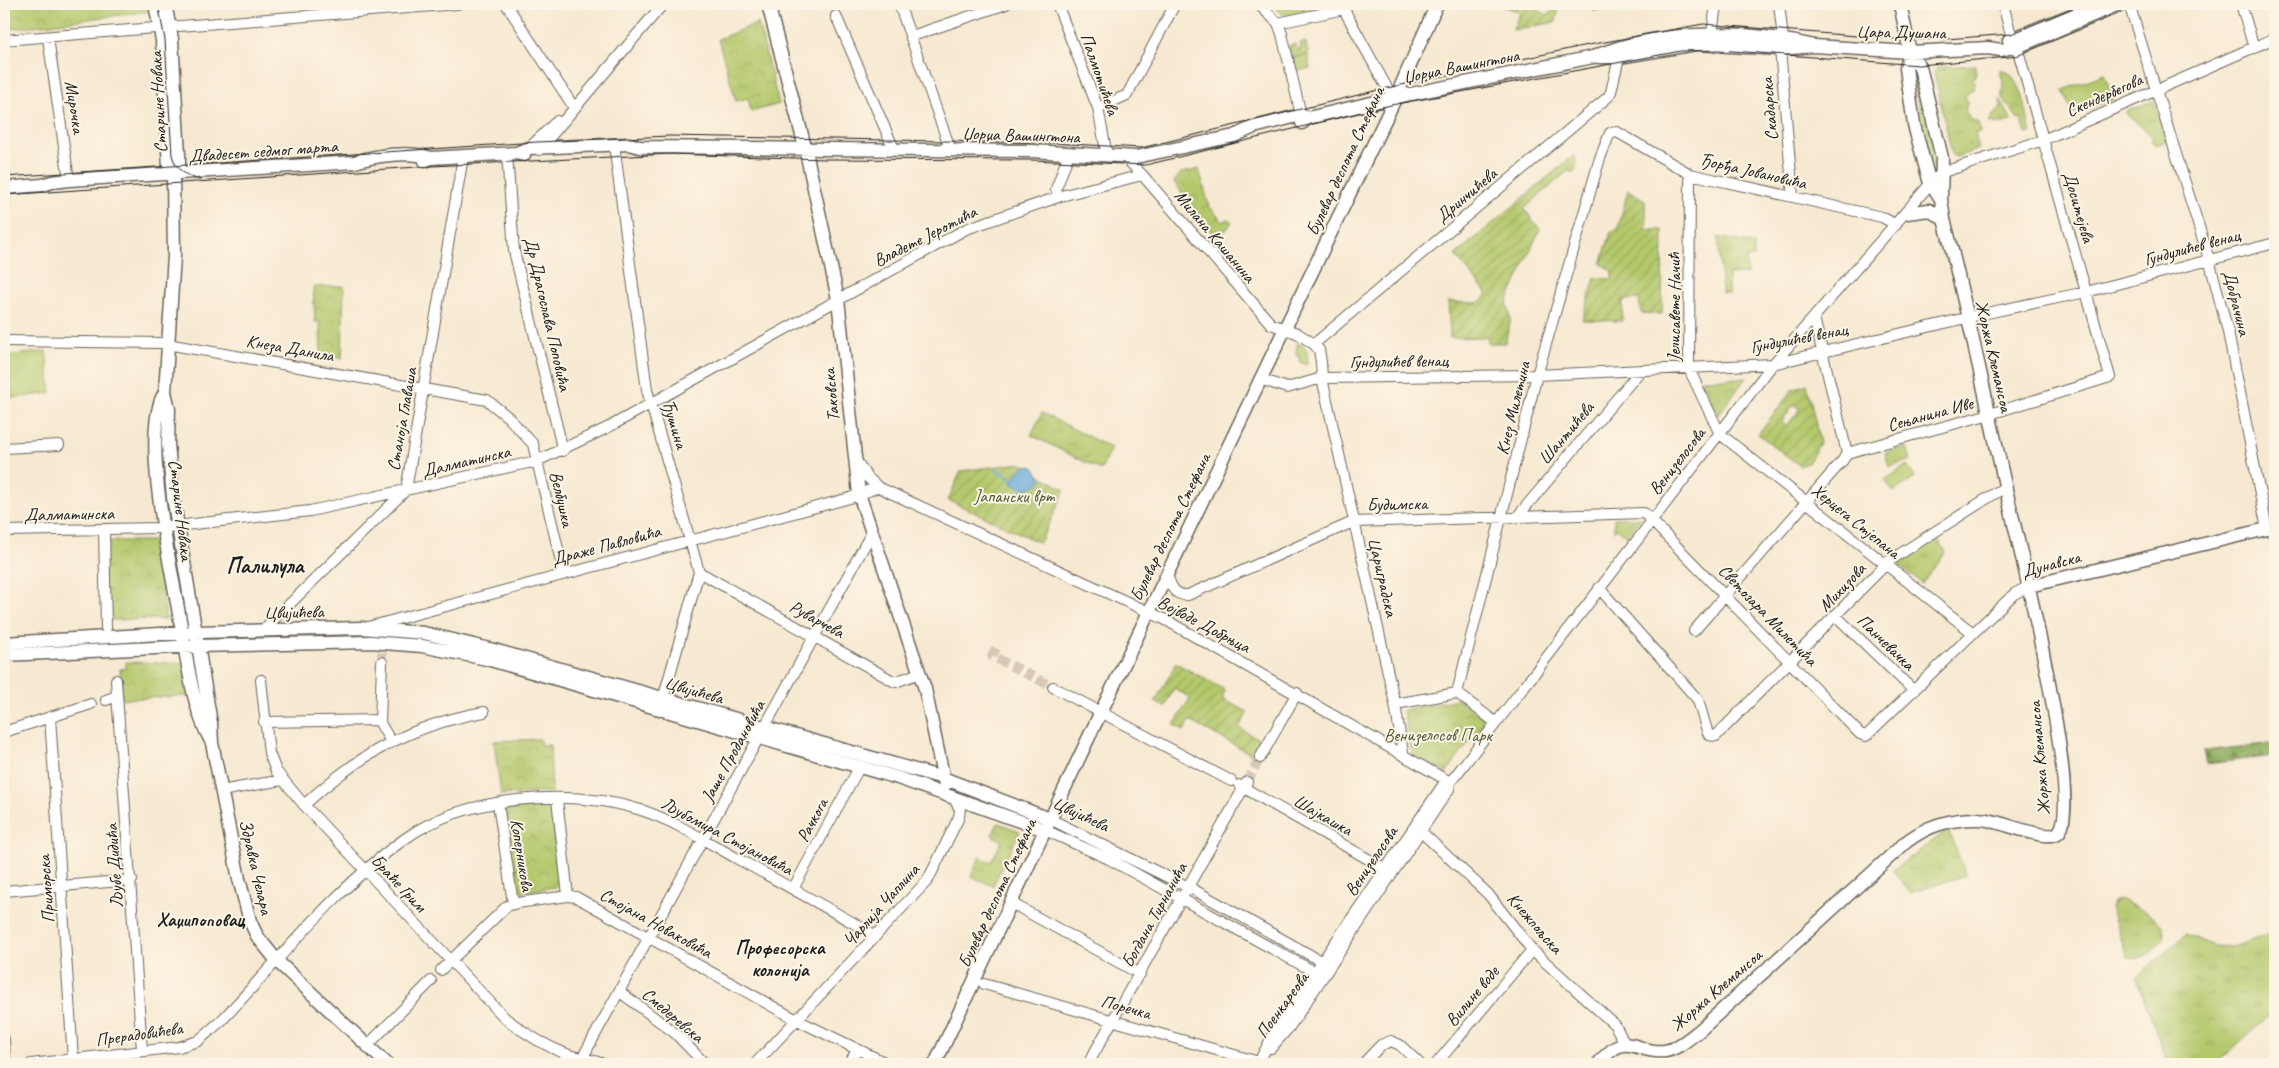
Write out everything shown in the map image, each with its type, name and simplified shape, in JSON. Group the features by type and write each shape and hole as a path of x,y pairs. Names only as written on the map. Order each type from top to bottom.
{"main road":[{"path":"155,4 165,26"},
{"path":"165,26 166,4"},
{"name":"Таковска","path":"768,4 805,147 838,299 860,494 899,605 920,673 933,721 943,778 952,796"},
{"name":"Булевар деспота Стефана","path":"935,1064 1166,575 1396,97 1437,4"},
{"path":"1900,4 1910,52"},
{"name":"Цара Душана","path":"1781,44 1910,52 1988,48 2001,50 2099,4"},
{"name":"Цара Душана","path":"2014,43 2119,4"},
{"name":"Старине Новака","path":"165,26 179,166 173,174 174,256 165,392 169,409 170,473 195,632"},
{"name":"Џорџа Вашингтона","path":"805,147 1069,153 1125,158 1145,156 1234,136 1254,127 1593,57 1614,48 1680,36 1781,44"},
{"name":"Џорџа Вашингтона","path":"1593,57 1619,58 1713,39"},
{"path":"1619,58 1624,50 1636,44"},
{"name":"Жоржа Клемансоа","path":"1625,1044 1663,1051 1681,1044 1728,1005 1906,842 1928,827 1947,821 1980,819 2005,823 2042,836 2052,836 2059,831 2063,821 2064,802 2052,697 2029,586 1944,218 1941,199 1942,158 1920,67 1910,52"},
{"name":"Жоржа Клемансоа","path":"1910,52 1906,68 1909,96 1921,153 1931,183 1941,199"},
{"name":"Двадесет седмог марта","path":"512,154 536,148 629,144 640,147 805,147"},
{"name":"Двадесет седмог марта","path":"52,182 355,162 367,158 396,156 422,155 431,158 512,154 529,156 629,151 640,147"},
{"path":"4,180 42,179 52,182"},
{"path":"4,188 42,185 52,182"},
{"path":"1906,213 1929,210 1944,218"},
{"name":"Старине Новака","path":"165,392 158,407 157,481 182,633"},
{"name":"Дунавска","path":"2029,586 2271,528"},
{"name":"Цвијићева","path":"4,643 195,632 361,628 405,630 465,642 663,699 952,796 1048,824"},
{"name":"Здравка Челара","path":"195,632 221,791 238,879 250,920 262,943 278,961 387,1064"},
{"name":"Здравка Челара","path":"182,633 203,725 212,743"},
{"name":"Цвијићева","path":"4,655 198,646 382,646 439,648 487,659 762,733 943,778 1048,824"},
{"path":"924,786 937,785 943,778"},
{"path":"1598,1064 1612,1050 1625,1044"}],"street":[{"path":"4,40 457,4"},
{"path":"506,4 573,106"},
{"path":"536,148 594,86 663,4"},
{"path":"899,4 912,36 951,151"},
{"path":"912,36 1006,4"},
{"name":"Палмотићева","path":"1057,4 1098,108 1107,156"},
{"path":"1098,108 1127,95 1175,4"},
{"path":"1258,4 1278,23 1304,117"},
{"path":"1713,39 1716,4"},
{"name":"Скадарска","path":"1779,4 1793,197"},
{"name":"Доситејева","path":"2003,4 2110,377"},
{"name":"Добрачина","path":"2129,4 2209,259 2228,332 2271,528"},
{"path":"2241,4 2254,48"},
{"path":"1278,23 1342,6 1387,88 1396,97"},
{"path":"836,16 894,149"},
{"name":"Мирочка","path":"48,38 69,180"},
{"name":"Скендербегова","path":"1943,172 2043,140 2275,38"},
{"name":"Дринчићева","path":"1314,344 1608,97 1611,92 1619,58"},
{"path":"536,148 573,106 594,86"},
{"name":"Ђорђа Јовановића","path":"1610,133 1617,132 1690,174 1885,218 1896,225"},
{"name":"Кнез Милетина","path":"1458,693 1537,375 1600,158 1610,133"},
{"name":"Ђушина","path":"615,152 646,380 699,572 663,699"},
{"path":"1058,197 1056,189 1069,153"},
{"name":"Др Драгослава Поповића","path":"512,154 514,251 563,450"},
{"name":"Станоја Главаша","path":"263,630 406,490 463,157"},
{"name":"Милана Кашанина","path":"1125,158 1142,175 1271,324 1309,339 1314,344"},
{"name":"Венизелосова","path":"1326,964 1417,828 1448,789 1450,782 1599,588 1774,364 1931,183 1943,172"},
{"name":"Јелисавете Начић","path":"1690,174 1689,369 1720,434"},
{"name":"Владете Јеротића","path":"838,299 966,229 1058,197 1142,175"},
{"name":"Гундулићев венац","path":"1260,379 1287,388 1322,378 1537,375 1774,364 1823,351 2086,292 2275,243"},
{"name":"Далматинска","path":"4,531 164,528 310,511 537,461 563,450 838,299"},
{"path":"1694,631 1843,460 1847,453 1814,318"},
{"name":"Кнеза Данила","path":"4,340 168,344 481,398 492,403 530,439 537,461"},
{"name":"Цариградска","path":"1314,344 1322,362 1322,378 1395,704 1403,753"},
{"name":"Шантићева","path":"1517,517 1640,370"},
{"name":"Сењанина Иве","path":"1847,453 1990,414 2110,377"},
{"name":"Херцега Стјепана","path":"1720,434 1973,634"},
{"path":"4,448 59,445"},
{"name":"Војводе Добрњца","path":"856,459 863,472 878,487 1149,612 1297,692 1450,782"},
{"name":"Велбушка","path":"537,461 564,574"},
{"path":"860,494 878,487"},
{"name":"Михизова","path":"1599,588 1698,700 1709,735 1716,736 1885,565 2005,487"},
{"name":"Драже Павловића","path":"361,628 860,494"},
{"name":"Будимска","path":"1166,575 1171,588 1176,593 1188,595 1353,522 1637,512 1647,515 1652,520"},
{"name":"Светозара Милетића","path":"1652,520 1860,734"},
{"path":"104,528 106,628"},
{"name":"Јаше Продановића","path":"581,1061 872,532"},
{"name":"Руварчева","path":"699,572 895,682 920,673"},
{"name":"Дунавска","path":"1860,734 1866,736 1872,733 2014,594 2029,586"},
{"name":"Панчевачка","path":"1836,616 1914,691"},
{"path":"382,662 380,720 381,727 390,742"},
{"name":"Љубе Дидића","path":"116,680 132,880 142,1050"},
{"name":"Браће Грим","path":"261,680 268,753 282,780 450,962 514,1025 581,1061"},
{"name":"Шајкашка","path":"1053,687 1240,784 1389,871"},
{"path":"1260,758 1297,692"},
{"path":"1395,704 1458,693 1495,722"},
{"path":"106,700 117,696"},
{"path":"4,732 91,704"},
{"path":"304,806 334,780 390,742 455,718 484,712"},
{"name":"Приморска","path":"50,717 73,1059"},
{"path":"264,722 380,720"},
{"name":"Рачкога","path":"793,890 860,766"},
{"path":"221,791 282,780"},
{"name":"Богдана Тирнанића","path":"1088,1064 1188,887 1240,784"},
{"name":"Чарлија Чаплина","path":"755,1064 928,880 959,817 960,809 952,796"},
{"path":"557,799 568,896"},
{"name":"Љубомира Стојановића","path":"278,961 365,870 407,838 430,824 462,810 498,804 557,799 598,801 631,807 657,816 703,839 876,936"},
{"name":"Коперникова","path":"441,970 513,903 498,804"},
{"name":"Цвијићева","path":"1048,824 1188,887 1326,964"},
{"name":"Цвијићева","path":"1048,824 1319,975"},
{"name":"Кнежпољска","path":"1417,828 1488,894 1532,950 1615,1025 1625,1044"},
{"path":"4,891 132,880"},
{"name":"Стојана Новаковића","path":"513,903 568,896 576,897 797,1020 888,1064"},
{"path":"1011,903 1140,974"},
{"name":"Вилине воде","path":"1436,1064 1532,950"},
{"name":"Прерадовићева","path":"31,1064 185,1046 198,1041 222,1020 278,961"},
{"name":"Поенкареова","path":"1258,1063 1290,1026 1326,964"},
{"path":"367,1046 431,981"},
{"name":"Поречка","path":"984,984 1112,1023 1258,1063"},
{"name":"Смедеревска","path":"620,992 674,1033 705,1064"},
{"path":"4,1040 5,1064"},
{"path":"1363,1064 1381,1045 1391,1041 1400,1045 1420,1064"},
{"path":"850,1064 858,1050"},
{"path":"581,1061 603,1064"}],"green space":[{"path":"4,4 149,4 151,11 4,30"},
{"path":"1284,4 1332,5 1284,16 1277,9"},
{"path":"1498,4 1528,4 1547,15 1559,6 1556,22 1513,30 1520,12"},
{"path":"1591,4 1626,4 1626,6 1593,11"},
{"path":"758,23 779,104 751,112 748,98 736,101 718,39"},
{"path":"1306,42 1308,54 1291,58 1289,46 1295,44 1299,51 1301,48 1300,43"},
{"path":"1308,54 1310,68 1295,72 1291,58"},
{"path":"1976,65 1976,74 1972,80 1976,83 1973,89 1965,94 1967,103 1965,111 1972,120 1979,123 1981,132 1975,134 1979,149 1956,157 1952,155 1934,72 1938,67"},
{"path":"2000,69 2014,78 2019,86 2031,133 2026,134 2021,118 2018,119 2001,95 2004,86"},
{"path":"2104,74 2114,99 2073,115 2063,90"},
{"path":"1918,78 1938,155 1938,171 1928,162 1913,79"},
{"path":"2000,99 2012,121 1999,124 1989,122 1994,114 2001,109"},
{"path":"2153,101 2167,141 2156,145 2151,142 2153,137 2125,112"},
{"path":"1574,155 1577,163 1574,173 1568,171 1524,209 1540,229 1507,303 1511,319 1505,343 1488,343 1487,337 1450,338 1448,302 1478,303 1488,295 1455,255"},
{"path":"1199,169 1209,206 1223,222 1228,219 1232,222 1217,240 1174,182 1181,173"},
{"path":"1628,190 1645,200 1647,230 1663,230 1662,314 1641,313 1639,299 1623,300 1622,321 1582,320 1595,278 1612,279 1613,271 1601,264 1611,232 1618,229"},
{"path":"1718,237 1754,244 1754,257 1746,258 1747,274 1728,275 1728,294 1722,293"},
{"path":"344,286 342,358 321,357 320,322 315,322 313,287"},
{"path":"1297,343 1307,352 1306,365 1300,362 1300,357 1296,355"},
{"path":"46,351 51,393 12,398 7,356"},
{"path":"1746,378 1718,415 1701,379"},
{"path":"1807,384 1820,443 1808,463 1800,466 1758,434 1793,389","holes":["1794,404 1800,409 1787,426 1782,421"]},
{"path":"1042,413 1111,448 1101,470 1031,435"},
{"path":"1907,447 1911,460 1889,467 1885,453"},
{"name":"Јапански врт","path":"1020,463 1065,490 1040,543 948,500 961,471"},
{"path":"1907,465 1915,478 1893,492 1885,480"},
{"path":"1614,518 1641,518 1626,536 1616,528 1614,531"},
{"path":"1936,536 1946,552 1922,584 1895,562"},
{"path":"102,541 155,541 166,619 106,620"},
{"path":"126,662 183,663 188,696 122,699 120,669 126,668"},
{"path":"1176,663 1225,690 1222,699 1248,712 1239,728 1261,740 1253,755 1190,721 1184,731 1174,725 1190,698 1174,688 1165,707 1155,702"},
{"name":"Венизелосов Парк","path":"1458,699 1486,720 1446,773 1412,754 1403,710"},
{"path":"540,739 541,746 550,745 552,792 501,795 494,741"},
{"path":"2275,743 2275,756 2206,764 2203,751"},
{"path":"550,804 561,886 516,893 505,810"},
{"path":"998,823 1020,831 993,886 971,876 980,857 991,862 1002,841 992,835"},
{"path":"1948,830 1966,875 1910,893 1893,870"},
{"path":"2122,900 2143,910 2156,919 2164,931 2164,939 2148,954 2139,958 2128,958 2110,907 2114,901"},
{"path":"2275,932 2275,1010 2216,1064 2168,1064 2136,977 2186,934 2213,946 2233,947"},
{"path":"156,1054 158,1064 67,1064"}],"water":[{"path":"1026,465 1034,467 1042,479 1037,485 1027,489 1012,483 1018,472"}],"waterway":[{"path":"996,469 1014,480"},
{"path":"1017,499 1022,493 1023,486"}],"tunnel":[{"path":"996,648 992,656 1053,687"},
{"path":"382,649 382,662"},
{"path":"1247,782 1260,758"}],"tram line":[{"path":"158,4 165,40 172,155 179,169 191,177 201,180"},
{"path":"4,177 537,142 669,136 1054,143 1141,148 1387,88 1578,47 1703,24 1908,40 1946,39 2011,34 2083,4"},
{"path":"4,195 432,166 670,154 825,159 1031,160 1146,165 1391,105 1681,51 1719,50 1919,65 2009,57 2019,55 2141,4"}],"district":[{"name":"Палилула","path":"265,565"},
{"name":"Хаџипоповац","path":"201,919"},
{"name":"Професорска колонија","path":"780,958"}]}
